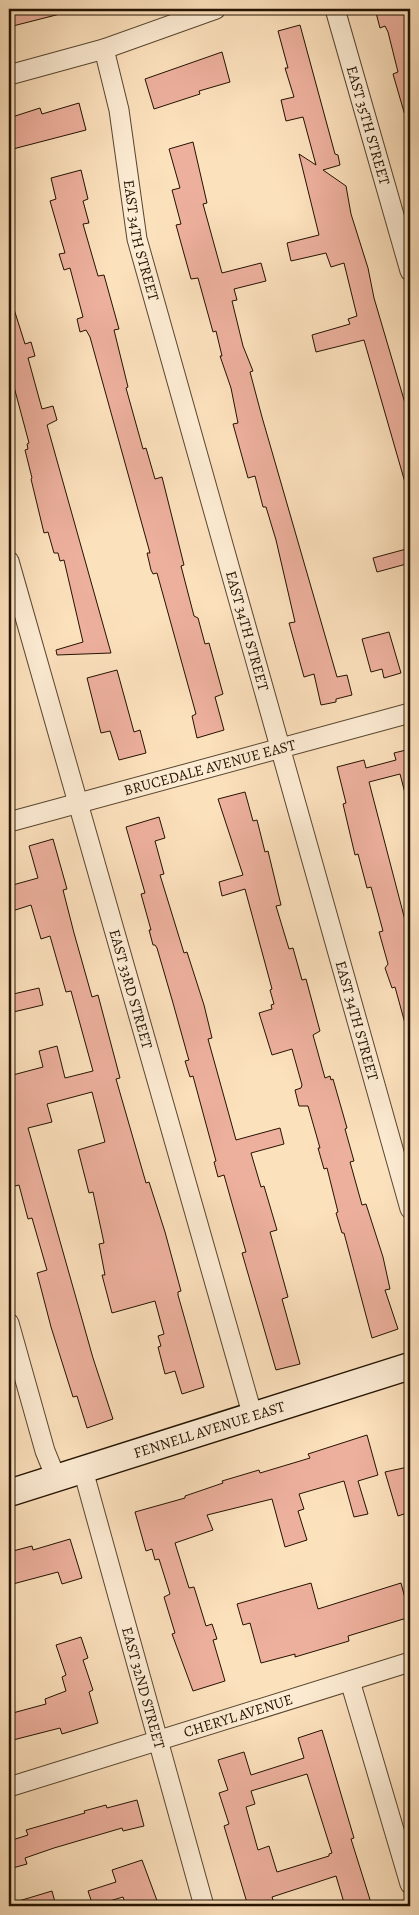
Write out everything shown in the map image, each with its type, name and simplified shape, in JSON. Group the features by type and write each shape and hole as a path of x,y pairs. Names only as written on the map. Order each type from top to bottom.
{"main road":[{"name":"FENNELL AVENUE EAST","path":"9,1493 410,1366"}],"street":[{"path":"9,75 104,49 216,9"},
{"name":"EAST 35TH STREET","path":"335,9 410,270"},
{"name":"EAST 34TH STREET","path":"104,49 119,110 136,239 282,747 410,1209"},
{"name":"EAST 33RD STREET","path":"9,561 252,1417"},
{"name":"BRUCEDALE AVENUE EAST","path":"9,822 410,713"},
{"path":"9,1323 45,1451 56,1478"},
{"name":"EAST 32ND STREET","path":"83,1470 204,1906"},
{"name":"CHERYL AVENUE","path":"9,1787 410,1662"},
{"path":"350,1681 410,1884"}],"building":[{"path":"9,9 59,9 60,14 9,27"},
{"path":"375,9 410,9 410,118 406,119 393,74 398,72 388,32 385,26 380,28"},
{"path":"300,25 335,154 338,155 340,165 323,170 346,186 351,214 368,268 374,298 407,410 410,409 410,485 406,486 364,340 316,352 312,335 350,324 348,319 357,316 344,263 331,267 326,253 291,261 287,243 319,235 299,154 316,165 303,117 286,121 281,100 294,97 285,68 288,68 278,31"},
{"path":"222,52 230,82 199,91 200,94 154,109 145,79"},
{"path":"79,103 86,130 9,150 9,118 40,108 42,114"},
{"path":"193,142 207,203 203,204 222,273 261,263 266,281 234,289 237,300 232,301 243,346 253,371 250,372 262,417 337,677 347,675 352,695 336,699 336,702 321,705 314,674 304,677 289,623 295,622 276,540 266,507 263,507 255,476 248,478 233,424 238,423 231,388 220,356 222,356 216,331 213,332 198,278 191,279 176,225 181,224 172,190 180,188 169,149"},
{"path":"81,170 88,199 83,201 89,223 83,224 98,276 104,275 119,329 114,330 128,387 126,388 143,449 146,448 155,479 162,477 184,565 181,566 194,616 198,618 205,644 209,643 223,694 215,697 224,730 197,738 192,716 196,714 157,573 153,574 151,570 147,553 150,553 90,337 86,330 80,332 77,319 83,317 70,268 64,270 59,254 65,253 50,201 56,199 51,178"},
{"path":"13,306 25,344 31,342 35,356 28,358 42,409 53,406 57,420 47,425 111,653 57,655 56,650 83,642 64,560 60,561 58,553 54,553 48,532 44,533 31,479 25,450 28,449 27,444 29,443 9,368 9,307"},
{"path":"410,548 410,563 377,572 373,558"},
{"path":"389,632 401,673 384,678 382,669 371,672 362,639"},
{"path":"117,670 134,732 140,730 146,753 119,760 110,731 101,733 87,678"},
{"path":"410,749 410,797 406,797 400,774 369,782 406,924 410,923 410,1026 406,1027 395,987 392,988 385,968 388,964 379,932 383,931 371,887 367,888 358,854 355,855 343,804 346,803 337,767 364,760 366,768 396,760 394,753"},
{"path":"245,792 253,821 257,820 265,852 268,851 281,905 276,906 289,949 293,948 302,980 306,979 320,1031 313,1035 325,1078 330,1076 331,1080 333,1079 347,1128 345,1129 354,1161 350,1162 362,1205 366,1204 383,1257 390,1289 385,1290 398,1329 372,1338 344,1233 342,1233 336,1213 338,1212 327,1168 324,1169 308,1106 299,1106 295,1090 301,1088 302,1085 292,1049 272,1055 259,1013 272,1009 271,1005 274,1004 270,990 272,989 245,889 222,896 219,882 243,875 218,799"},
{"path":"159,817 165,838 155,841 164,874 160,875 184,953 187,952 204,1005 212,1038 208,1039 236,1140 280,1128 284,1144 251,1153 261,1187 264,1186 277,1230 270,1232 288,1297 282,1299 300,1364 276,1370 242,1253 246,1252 224,1175 218,1177 214,1162 216,1161 193,1076 190,1077 185,1061 189,1060 157,948 153,945 141,894 145,893 126,827"},
{"path":"53,839 67,889 63,890 74,933 92,997 98,995 120,1078 116,1079 146,1183 149,1182 165,1232 181,1291 178,1292 178,1295 204,1387 182,1394 175,1371 165,1374 158,1347 161,1346 158,1336 164,1334 155,1301 112,1313 102,1275 105,1275 99,1244 104,1243 93,1192 89,1193 78,1150 105,1142 92,1092 47,1104 52,1122 28,1128 93,1358 113,1419 87,1428 77,1396 73,1397 51,1327 37,1273 47,1270 32,1218 28,1219 19,1185 11,1187 9,1179 9,1076 43,1067 39,1051 57,1046 65,1078 93,1071 71,991 66,992 50,936 41,939 31,905 9,912 9,886 38,878 29,846"},
{"path":"39,988 43,1005 9,1013 9,995"},
{"path":"367,1435 378,1475 358,1481 368,1514 354,1517 344,1481 299,1494 304,1509 298,1511 307,1540 285,1547 272,1499 207,1515 213,1530 175,1543 189,1588 194,1587 206,1626 212,1624 217,1639 213,1640 225,1681 193,1691 172,1634 175,1633 164,1597 170,1594 159,1559 155,1560 152,1549 146,1551 135,1512 185,1498 185,1496 223,1483 222,1481 259,1470 260,1473 310,1458 308,1454"},
{"path":"408,1467 410,1512 398,1516 385,1472"},
{"path":"70,1539 82,1578 62,1584 58,1572 9,1585 9,1552 32,1546 33,1550"},
{"path":"311,1583 318,1609 401,1583 410,1617 348,1636 349,1641 295,1657 295,1654 261,1663 250,1623 243,1625 237,1604"},
{"path":"81,1637 88,1658 83,1660 93,1690 89,1692 98,1723 62,1734 60,1728 13,1740 9,1714 46,1704 45,1699 66,1691 62,1677 66,1675 56,1645"},
{"path":"322,1730 354,1838 351,1839 372,1906 345,1906 336,1876 272,1897 274,1903 263,1906 248,1906 224,1826 229,1824 219,1793 228,1790 218,1760 244,1752 251,1775 304,1758 298,1738","holes":["307,1774 332,1853 329,1856 277,1872 269,1846 258,1850 246,1807 255,1804 251,1791"]},
{"path":"137,1800 144,1826 123,1831 122,1828 54,1848 25,1858 27,1864 9,1869 9,1841 28,1835 26,1830 106,1805 107,1808"},
{"path":"142,1860 159,1906 126,1906 123,1897 93,1906 88,1891 116,1882 112,1870"},
{"path":"52,1891 56,1906 12,1906 12,1903"}]}
